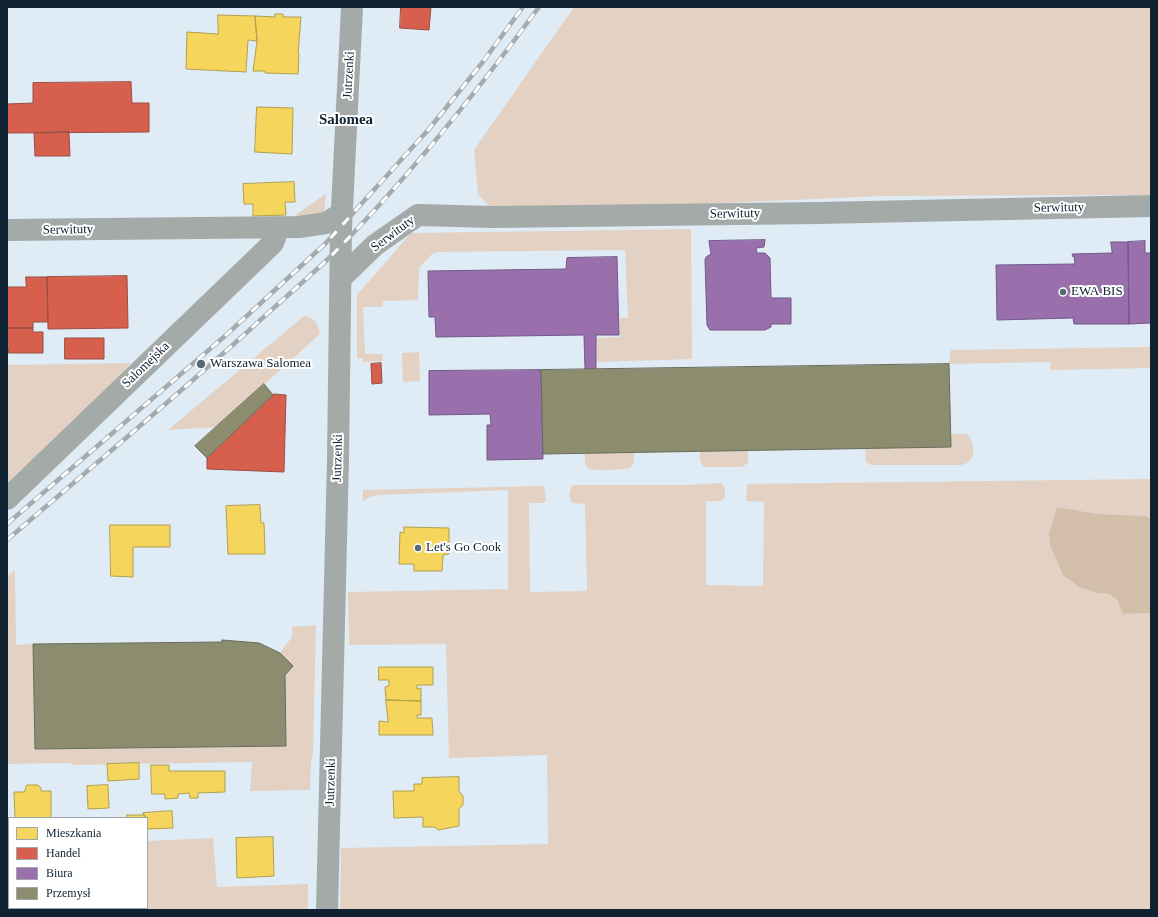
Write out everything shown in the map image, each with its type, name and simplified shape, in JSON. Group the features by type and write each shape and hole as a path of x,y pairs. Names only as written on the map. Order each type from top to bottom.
{"street":[{"name":"Jutrzenki","path":"327,910 342,213 352,7"},
{"name":"Serwituty","path":"341,278 375,245 418,215 541,217 1151,206"},
{"name":"Serwituty","path":"7,230 311,226 326,223 342,213"},
{"name":"Salomejska","path":"7,499 273,243 279,227"}],"shaded area":[{"path":"574,7 1151,7 1151,195 882,196 611,208 489,206 478,194 474,150"},
{"path":"326,193 324,214 286,222 324,195"},
{"path":"691,229 692,359 597,362 596,338 620,337 620,318 628,318 625,250 438,252 432,254 419,268 418,300 383,301 382,307 363,307 365,354 382,354 383,361 363,362 363,358 357,358 357,295 411,233"},
{"path":"304,316 311,318 315,322 320,334 217,427 168,430"},
{"path":"1151,347 1151,368 1051,370 1050,362 949,364 951,350"},
{"path":"419,352 420,381 403,382 402,353"},
{"path":"130,363 113,388 7,484 7,365"},
{"path":"950,434 967,434 970,438 973,452 970,461 966,464 871,465 866,462 865,447"},
{"path":"700,450 748,450 748,463 742,467 704,467 700,461"},
{"path":"635,451 633,465 628,469 591,469 588,468 585,462 585,452"},
{"path":"1151,479 1151,519 1145,516 1098,514 1057,507 1049,534 1050,546 1063,575 1079,587 1096,593 1109,593 1117,600 1123,614 1151,613 1151,910 340,910 341,848 548,844 547,755 449,758 446,644 349,645 348,592 508,589 508,490 378,495 369,497 363,502 363,490 544,486 546,501 543,503 529,503 530,592 587,591 585,504 572,503 569,494 572,485 686,485 721,483 725,488 725,497 721,501 706,501 706,585 763,586 764,502 746,501 747,484"},
{"path":"1057,507 1098,514 1146,516 1151,519 1151,613 1123,614 1117,600 1109,594 1096,593 1079,587 1063,575 1050,546 1049,533"},
{"path":"15,570 16,645 33,644 35,749 285,746 285,675 293,666 280,653 292,637 292,627 316,625 313,753 311,760 310,790 250,791 252,762 72,765 72,763 7,764 7,577"},
{"path":"213,838 217,887 308,884 308,910 7,910 7,891 8,909 148,909 148,841"}],"building: Mieszkania":[{"path":"275,14 283,14 283,17 301,17 298,74 253,71 257,41 255,16 275,17"},
{"path":"218,15 255,16 257,41 248,40 246,72 186,69 187,32 218,34"},
{"path":"257,107 293,108 292,154 255,152"},
{"path":"294,182 295,202 285,202 286,215 253,216 253,204 244,204 243,184"},
{"path":"260,505 261,523 264,523 265,554 228,554 226,506"},
{"path":"110,525 170,525 170,547 133,547 133,577 111,576"},
{"path":"404,527 449,528 449,554 443,555 442,571 414,571 414,564 399,564 400,532 404,533"},
{"path":"379,667 433,667 433,685 417,685 417,689 421,688 421,701 386,700 385,687 389,686 389,680 379,680"},
{"path":"386,700 421,701 421,715 417,715 417,718 432,718 433,735 379,735 379,721 388,722"},
{"path":"139,763 139,779 108,781 107,764"},
{"path":"151,765 169,765 169,771 225,771 225,792 198,793 198,798 190,798 189,793 178,794 178,798 165,799 165,794 152,794"},
{"path":"459,777 459,791 463,796 463,805 459,809 459,826 438,830 435,827 423,827 423,817 394,818 393,791 414,791 414,784 422,784 422,778"},
{"path":"27,785 38,785 41,788 41,791 51,791 51,817 15,817 14,792 24,792"},
{"path":"108,785 109,808 88,809 87,786"},
{"path":"172,811 173,828 148,829 148,817 145,817 143,813"},
{"path":"127,815 145,815 145,817 127,817"},
{"path":"273,837 274,876 237,878 236,838"}],"building: Handel":[{"path":"401,7 431,7 429,30 400,28"},
{"path":"131,82 132,103 149,103 149,132 7,133 7,104 33,103 33,83"},
{"path":"69,132 70,156 35,156 34,133"},
{"path":"127,276 128,328 48,329 47,277"},
{"path":"26,277 47,277 48,322 33,322 33,328 7,328 7,287 26,287"},
{"path":"7,328 33,328 33,332 43,332 43,353 9,353"},
{"path":"65,338 104,338 104,359 65,359"},
{"path":"381,363 382,383 372,384 371,364"},
{"path":"274,394 286,395 284,472 207,469 207,458"}],"building: Biura":[{"path":"765,240 764,247 756,248 757,253 765,253 770,258 771,298 791,298 791,324 771,324 771,327 765,330 710,330 707,325 705,260 706,257 711,254 709,241"},
{"path":"1145,241 1145,253 1151,253 1151,323 1129,324 1128,242"},
{"name":"EWA BIS","path":"1111,242 1128,242 1129,324 1074,324 1073,318 997,320 996,265 1075,264 1074,256 1073,257 1072,254 1112,253"},
{"path":"617,257 619,335 596,335 596,369 585,369 584,335 436,337 435,317 429,317 428,271 566,269 567,258"},
{"path":"541,370 543,459 487,460 487,425 491,425 490,414 429,415 429,371"}],"building: Przemysł":[{"path":"949,364 951,447 543,454 541,370"},
{"path":"264,384 273,395 207,458 195,446"},
{"path":"222,640 259,643 280,653 293,666 285,675 286,746 35,749 33,644 222,642"}],"railway":[{"path":"7,524 225,336 326,243 429,129 482,63 523,7"},
{"path":"7,540 186,386 327,260 384,200 438,138 539,7"}],"place":[{"name":"EWA BIS","path":"1063,292"},
{"name":"Warszawa Salomea","path":"201,364"},
{"name":"Let's Go Cook","path":"418,548"}],"district":[{"name":"Salomea","path":"346,120"}]}
